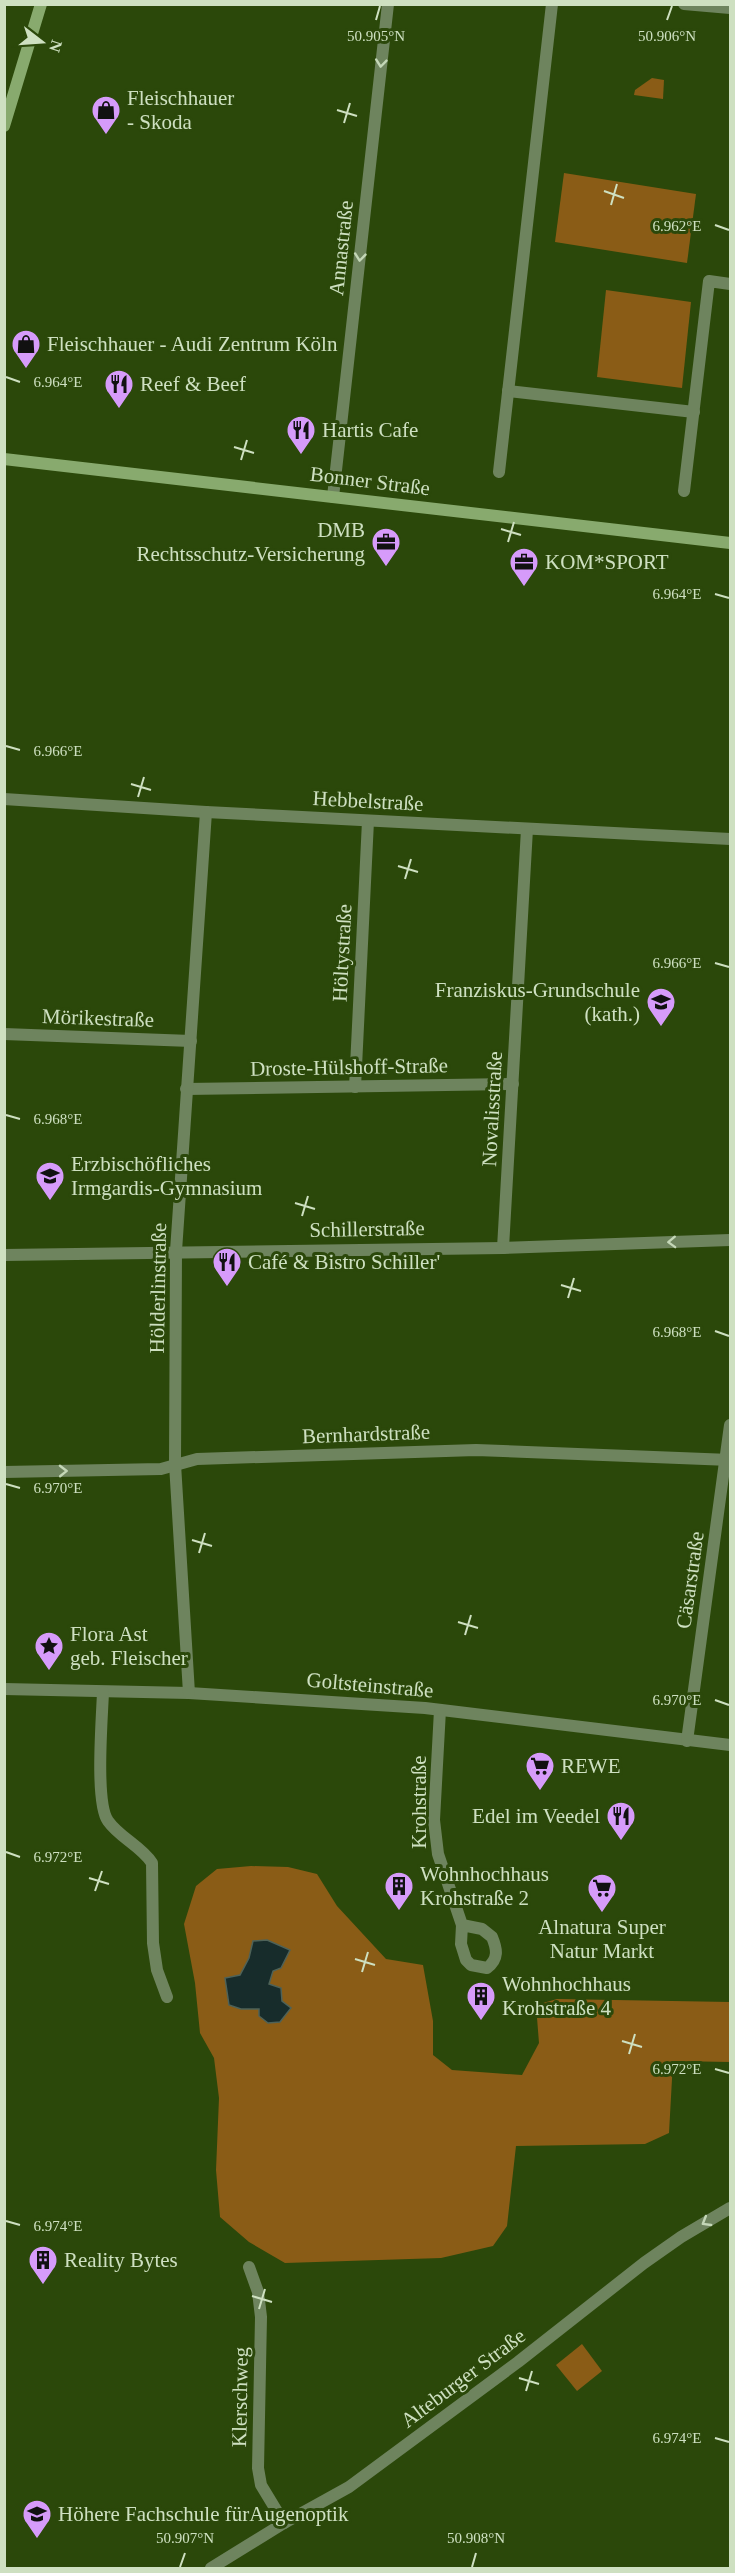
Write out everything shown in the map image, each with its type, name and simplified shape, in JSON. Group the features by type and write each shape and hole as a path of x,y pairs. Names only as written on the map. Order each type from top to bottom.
{"main road":[{"path":"5,125 41,4"},
{"name":"Bonner Straße","path":"4,459 730,543"}],"street":[{"name":"Annastraße","path":"333,496 388,4"},
{"path":"499,472 552,4"},
{"path":"684,4 730,8"},
{"path":"684,491 709,281 730,284"},
{"path":"508,391 694,412"},
{"name":"Hebbelstraße","path":"4,799 368,821 730,839"},
{"name":"Hölderlinstraße","path":"189,1693 175,1464 176,1251 206,812"},
{"name":"Höltystraße","path":"355,1087 368,821"},
{"name":"Novalisstraße","path":"503,1248 527,829"},
{"name":"Mörikestraße","path":"4,1034 191,1041"},
{"name":"Droste-Hülshoff-Straße","path":"186,1089 513,1084"},
{"name":"Schillerstraße","path":"4,1255 503,1248 730,1240"},
{"name":"Cäsarstraße","path":"687,1740 729,1459 730,1425"},
{"name":"Bernhardstraße","path":"4,1472 161,1469 198,1459 476,1450 729,1459"},
{"name":"Goltsteinstraße","path":"4,1689 189,1693 440,1710 730,1745"},
{"path":"103,1692 101,1806 110,1824 152,1863 153,1943 157,1970 167,1997"},
{"name":"Krohstraße","path":"440,1710 435,1836 448,1889 462,1925"},
{"name":"Alteburger Straße","path":"211,2568 358,2481 681,2237 730,2208"},
{"name":"Klerschweg","path":"249,2267 258,2292 261,2317 258,2468 261,2485 284,2523"}],"shaded area":[{"path":"652,78 664,80 663,99 634,95 635,90"},
{"path":"564,173 696,194 687,263 555,242"},
{"path":"606,290 691,302 682,388 597,377"},
{"path":"251,1866 288,1867 317,1874 337,1906 386,1959 423,1965 433,2021 433,2055 452,2070 522,2075 539,2043 536,2005 557,1999 730,2002 730,2062 673,2061 669,2133 645,2144 516,2146 507,2226 493,2246 441,2258 285,2263 249,2242 220,2217 216,2170 219,2098 214,2058 200,2033 195,1983 184,1924 196,1886 217,1869"},
{"path":"582,2344 602,2371 577,2391 556,2365"}],"water":[{"path":"267,1940 290,1950 281,1968 273,1971 269,1984 281,1988 282,2001 291,2008 280,2022 268,2023 259,2016 259,2009 241,2009 229,2005 225,1978 240,1975 249,1958 253,1941"}],"place":[{"name":"Fleischhauer - Skoda","path":"106,136"},
{"name":"Fleischhauer - Audi Zentrum Köln","path":"26,370"},
{"name":"Reef & Beef","path":"119,410"},
{"name":"Hartis Cafe","path":"301,456"},
{"name":"DMB Rechtsschutz-Versicherung","path":"386,568"},
{"name":"KOM*SPORT","path":"524,588"},
{"name":"Franziskus-Grundschule (kath.)","path":"661,1028"},
{"name":"Erzbischöfliches Irmgardis-Gymnasium","path":"50,1202"},
{"name":"Café & Bistro Schiller'","path":"227,1288"},
{"name":"Flora Ast geb. Fleischer","path":"49,1672"},
{"name":"REWE","path":"540,1792"},
{"name":"Edel im Veedel","path":"621,1842"},
{"name":"Wohnhochhaus Krohstraße 2","path":"399,1912"},
{"name":"Alnatura Super Natur Markt","path":"602,1914"},
{"name":"Wohnhochhaus Krohstraße 4","path":"481,2022"},
{"name":"Reality Bytes","path":"43,2286"},
{"name":"Höhere Fachschule fürAugenoptik","path":"37,2540"}]}
